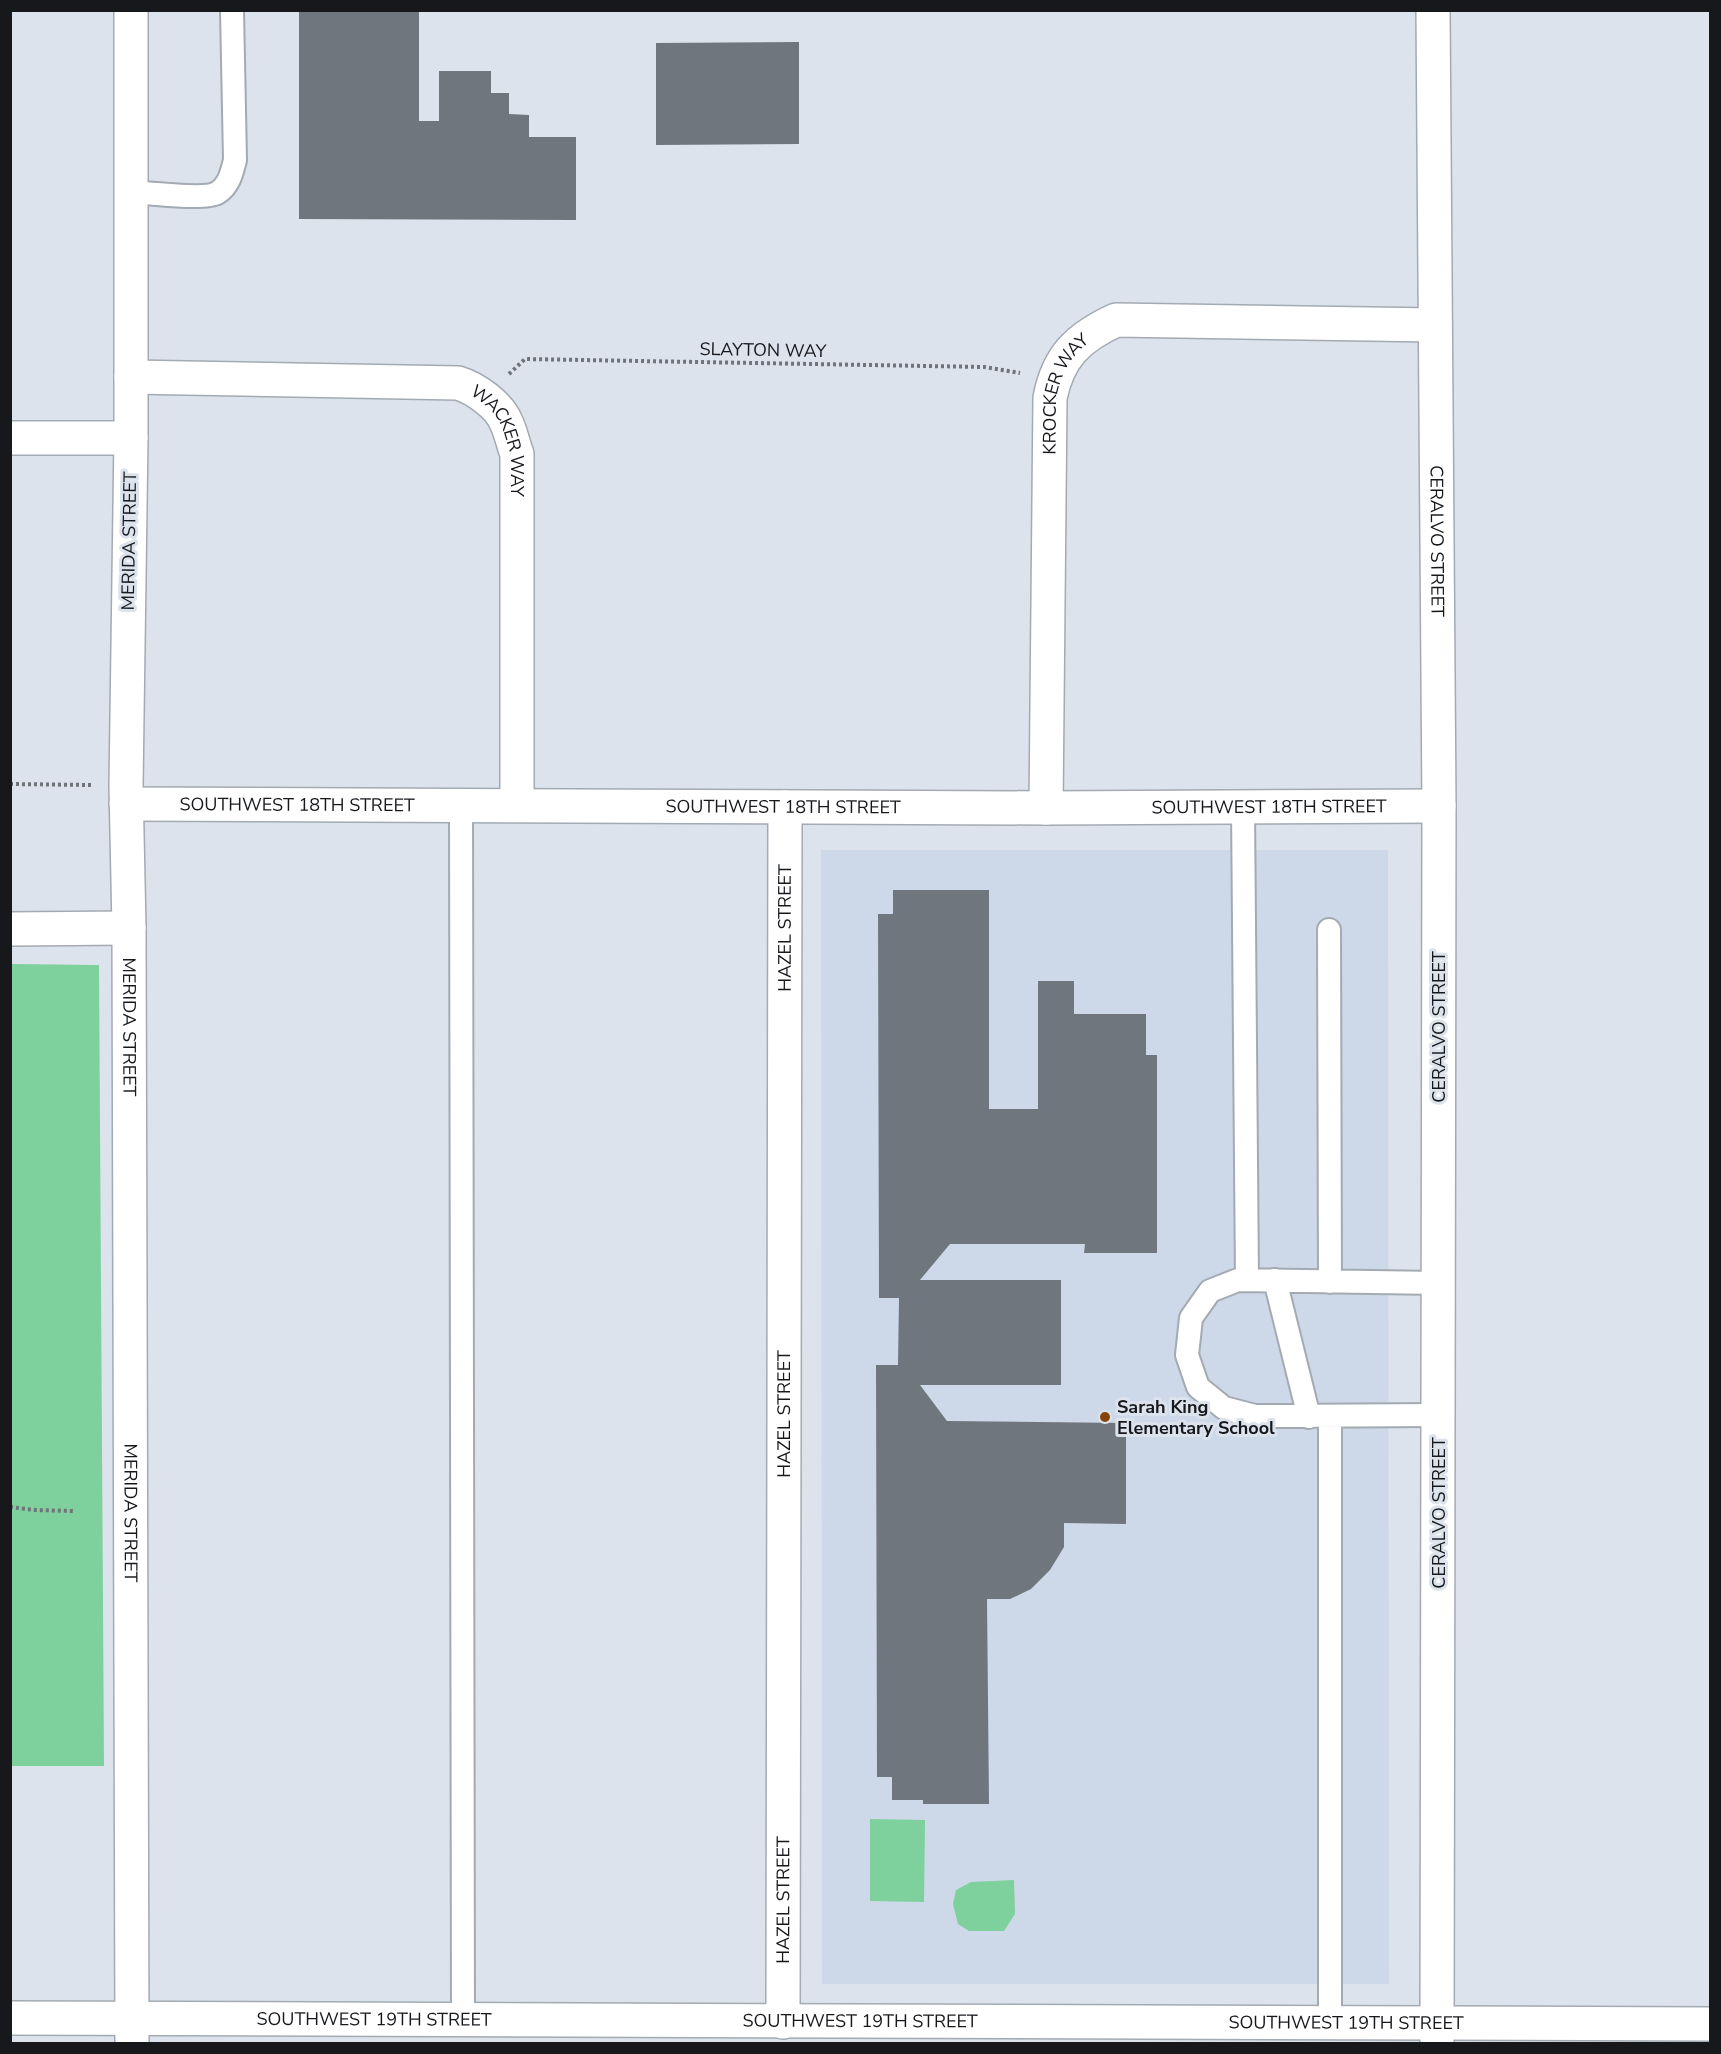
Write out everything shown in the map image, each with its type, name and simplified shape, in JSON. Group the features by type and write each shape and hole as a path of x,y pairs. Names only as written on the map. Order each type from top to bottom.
{"street":[{"name":"MERIDA STREET","path":"131,10 131,438 126,795 129,928 132,2031"},
{"name":"CERALVO STREET","path":"1433,10 1439,806 1437,2033"},
{"name":"KROCKER WAY","path":"1046,808 1050,398 1054,379 1077,344 1100,327 1116,320 1435,325"},
{"name":"WACKER WAY","path":"131,377 458,383 470,387 485,397 505,419 517,454 517,805"},
{"path":"10,438 131,438"},
{"name":"SOUTHWEST 18TH STREET","path":"126,795 461,805 1046,808 1439,806"},
{"name":"HAZEL STREET","path":"783,2022 785,807"},
{"path":"10,928 129,928"},
{"name":"SOUTHWEST 19TH STREET","path":"10,2018 132,2031 463,2019 1330,2023 1437,2033 1710,2024"}],"lane":[{"path":"131,192 200,196 216,194 229,181 235,160 232,10"},
{"path":"461,805 463,2019"},
{"path":"1243,807 1247,1280"},
{"path":"1329,930 1330,1282"},
{"path":"1439,1283 1238,1280 1210,1291 1191,1318 1187,1354 1198,1388 1224,1408 1255,1416 1439,1414"},
{"path":"1275,1280 1320,1417 1330,2023"}],"path":[{"name":"SLAYTON WAY","path":"485,397 525,359 984,367 1054,379"},
{"path":"10,784 126,795"},
{"path":"10,1507 73,1511"}],"shaded area":[{"name":"Sarah King Elementary School","path":"821,850 1388,850 1389,1984 822,1984"}],"green space":[{"path":"11,964 99,965 104,1766 11,1766"},
{"path":"870,1819 925,1820 924,1902 870,1901"},
{"path":"1014,1880 1015,1914 1004,1931 969,1931 958,1924 953,1904 956,1890 971,1882"}],"building":[{"path":"299,10 419,10 419,121 439,121 439,71 491,71 491,93 509,93 509,114 529,115 529,137 576,137 576,220 299,219"},
{"path":"799,42 799,144 656,145 656,43"},
{"path":"893,890 989,890 989,1109 1038,1109 1038,981 1074,981 1074,1014 1146,1014 1146,1055 1157,1055 1157,1253 1084,1253 1085,1244 950,1244 920,1280 1061,1280 1061,1385 920,1385 947,1421 1126,1423 1126,1524 1064,1523 1064,1547 1050,1570 1031,1589 1010,1599 987,1599 989,1804 923,1804 923,1800 892,1800 892,1777 877,1777 876,1365 898,1365 899,1298 879,1298 878,914 893,914"}],"place":[{"name":"Sarah King Elementary School","path":"1105,1417"}]}
